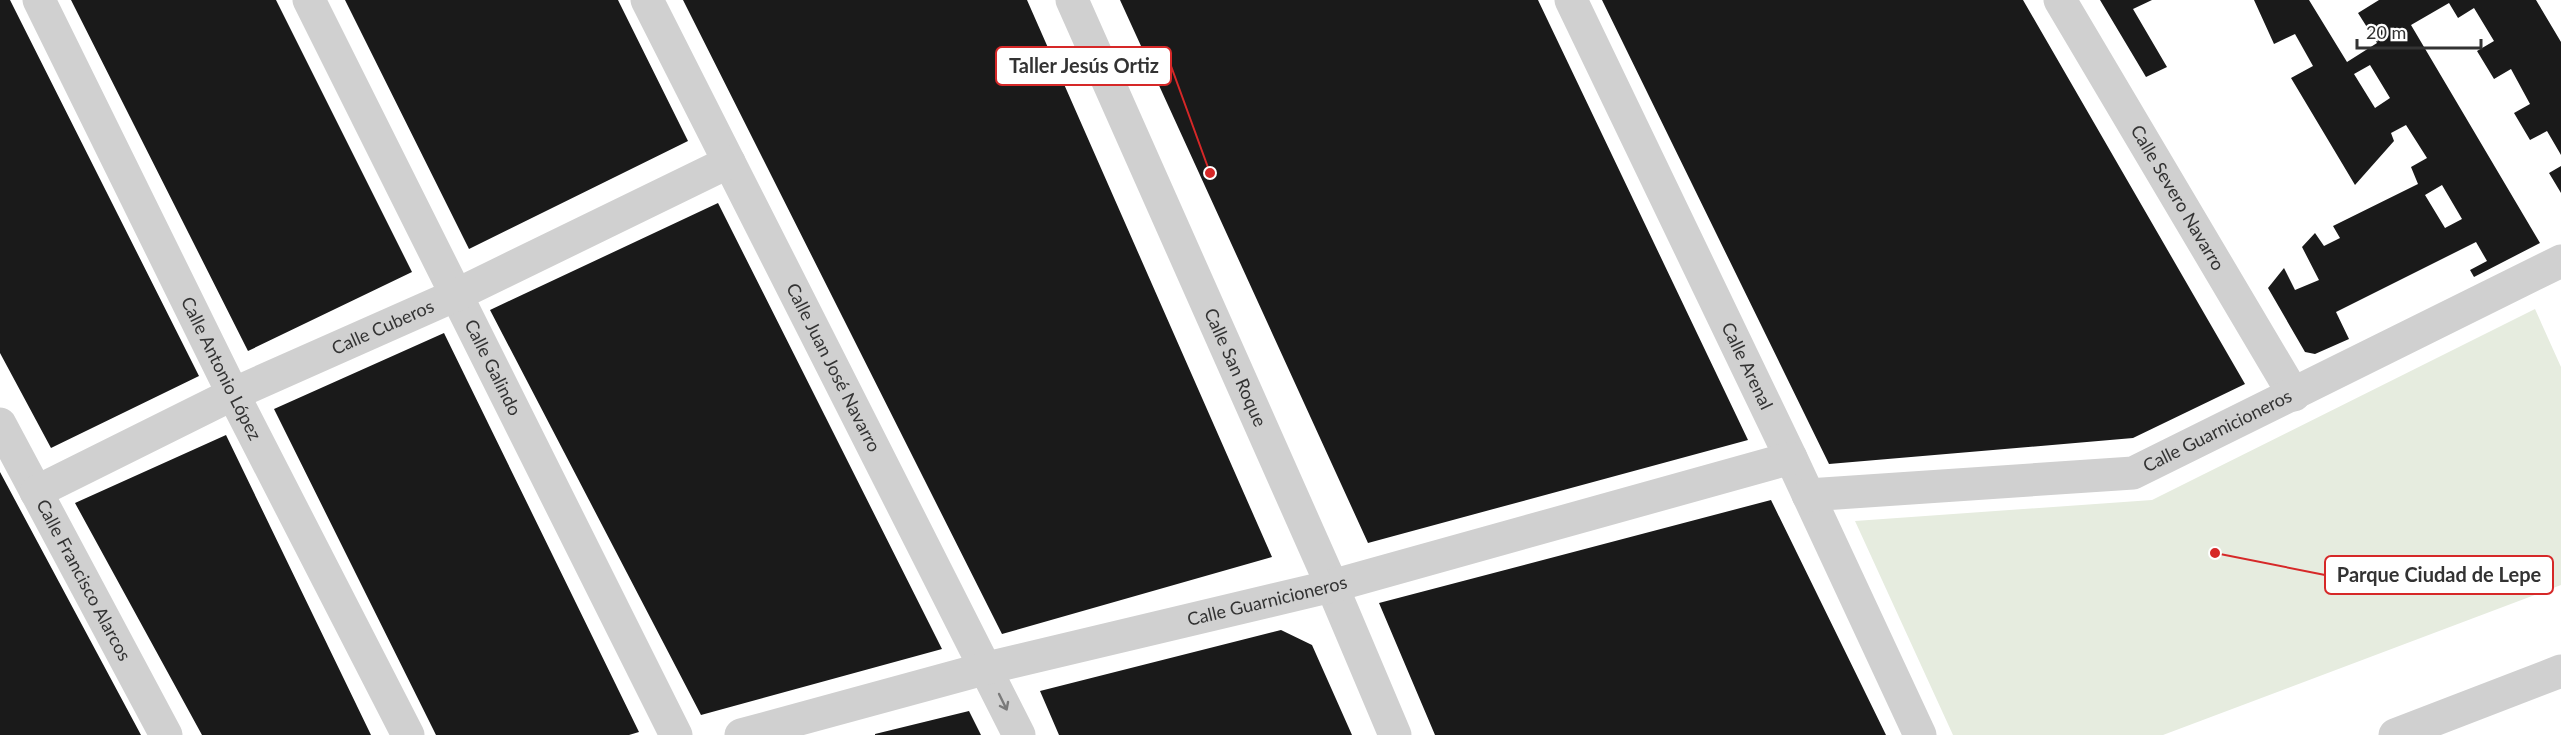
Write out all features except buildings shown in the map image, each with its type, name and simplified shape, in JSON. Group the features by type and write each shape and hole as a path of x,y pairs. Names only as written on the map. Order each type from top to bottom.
{"street":[{"name":"Calle Antonio López","path":"39,0 233,394 408,735"},
{"name":"Calle Galindo","path":"309,0 676,735"},
{"name":"Calle Juan José Navarro","path":"647,0 1019,735"},
{"name":"Calle San Roque","path":"1072,0 1332,586 1395,735"},
{"name":"Calle Arenal","path":"1571,0 1791,458 1920,735"},
{"name":"Calle Severo Navarro","path":"2061,0 2294,395"},
{"name":"Calle Cuberos","path":"36,492 233,394 456,295 729,162"},
{"name":"Calle Guarnicioneros","path":"1808,495 2133,473 2561,261"},
{"name":"Calle Francisco Alarcos","path":"0,424 166,735"},
{"name":"Calle Guarnicioneros","path":"741,735 987,668 1332,586 1791,458"},
{"path":"2395,735 2561,671"}],"shaded area":[{"path":"2535,309 2561,367 2561,585 2163,735 1953,735 1855,521 2152,500"}],"place":[{"name":"Taller Jesús Ortiz","path":"1210,173"},
{"name":"Parque Ciudad de Lepe","path":"2215,553"}]}
